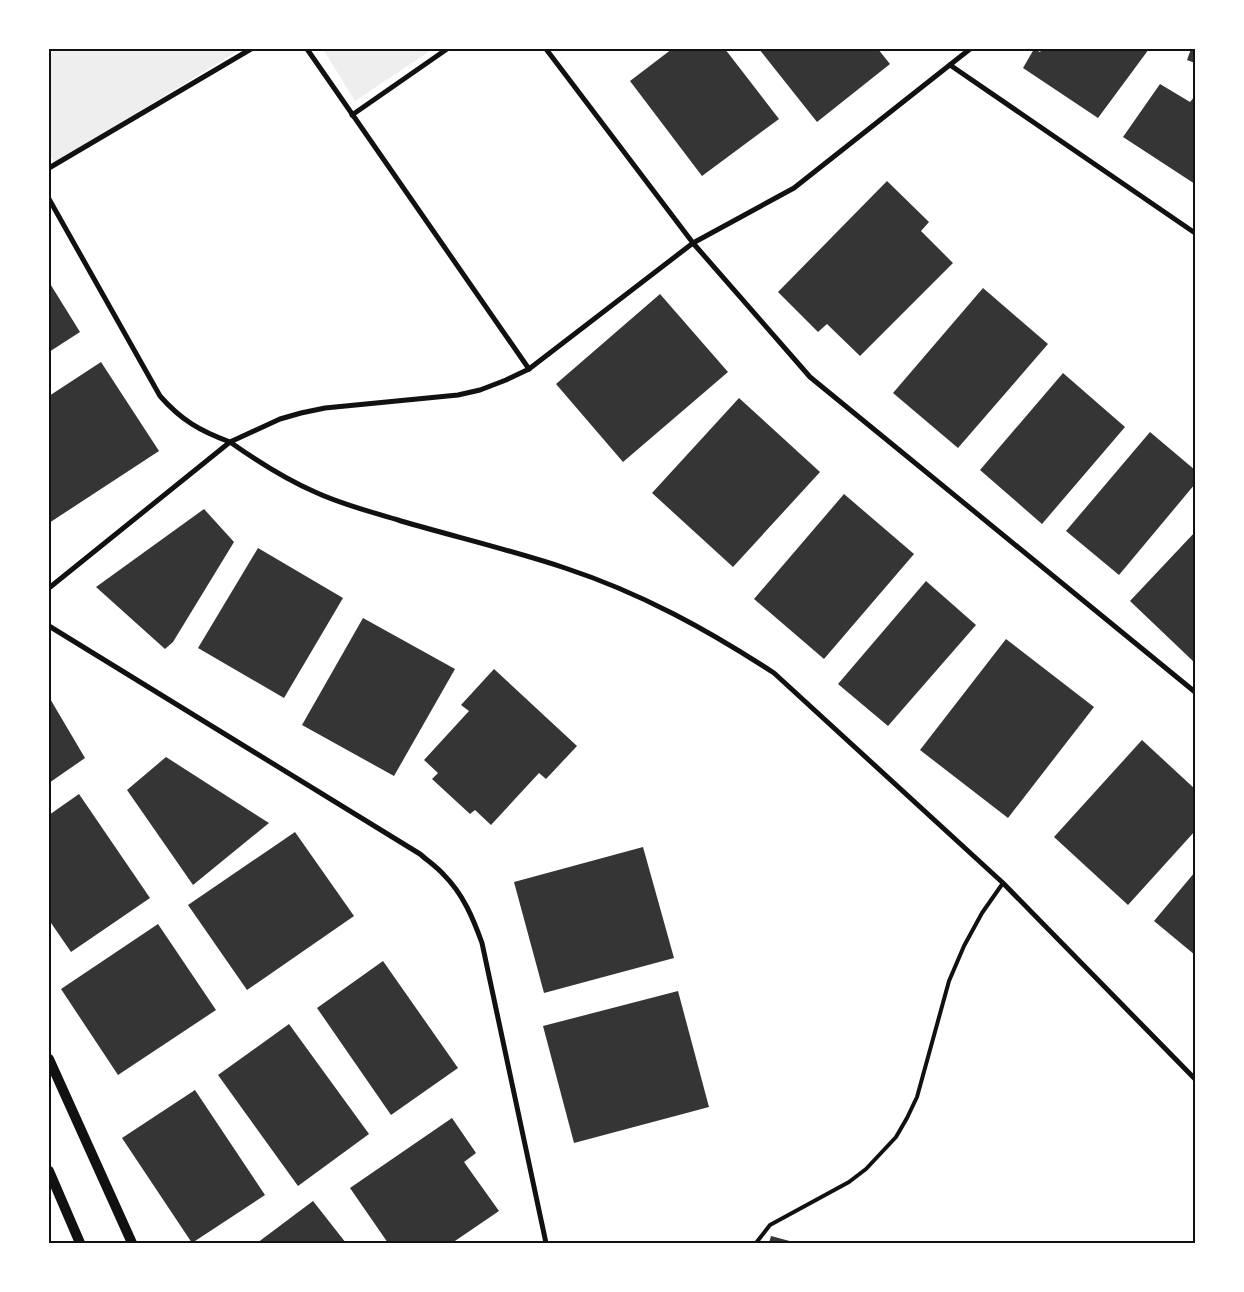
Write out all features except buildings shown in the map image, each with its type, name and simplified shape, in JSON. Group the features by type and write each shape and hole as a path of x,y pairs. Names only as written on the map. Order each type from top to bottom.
{"main road":[{"path":"49,1059 132,1243"},
{"path":"49,1171 80,1243"}],"street":[{"path":"49,168 251,49"},
{"path":"307,49 529,369"},
{"path":"352,115 447,49"},
{"path":"546,49 693,243 810,377 1195,692"},
{"path":"49,588 230,442 280,419 325,408 458,395 480,390 529,369 693,243 794,188 970,49"},
{"path":"950,65 1195,233"},
{"path":"49,199 160,396 187,422 230,442 278,473 315,492 354,507 564,568 647,600 731,645 774,673 1003,883 1195,1079"},
{"path":"49,626 420,854 445,875 462,897 473,918 482,943 546,1243"}],"lane":[{"path":"756,1243 770,1225 849,1182 876,1160 896,1137 908,1118 917,1097 938,1018 956,964 982,913 1003,883"}],"shaded area":[{"path":"49,49 241,49 55,163 49,154"},
{"path":"323,49 433,49 355,101"}]}
